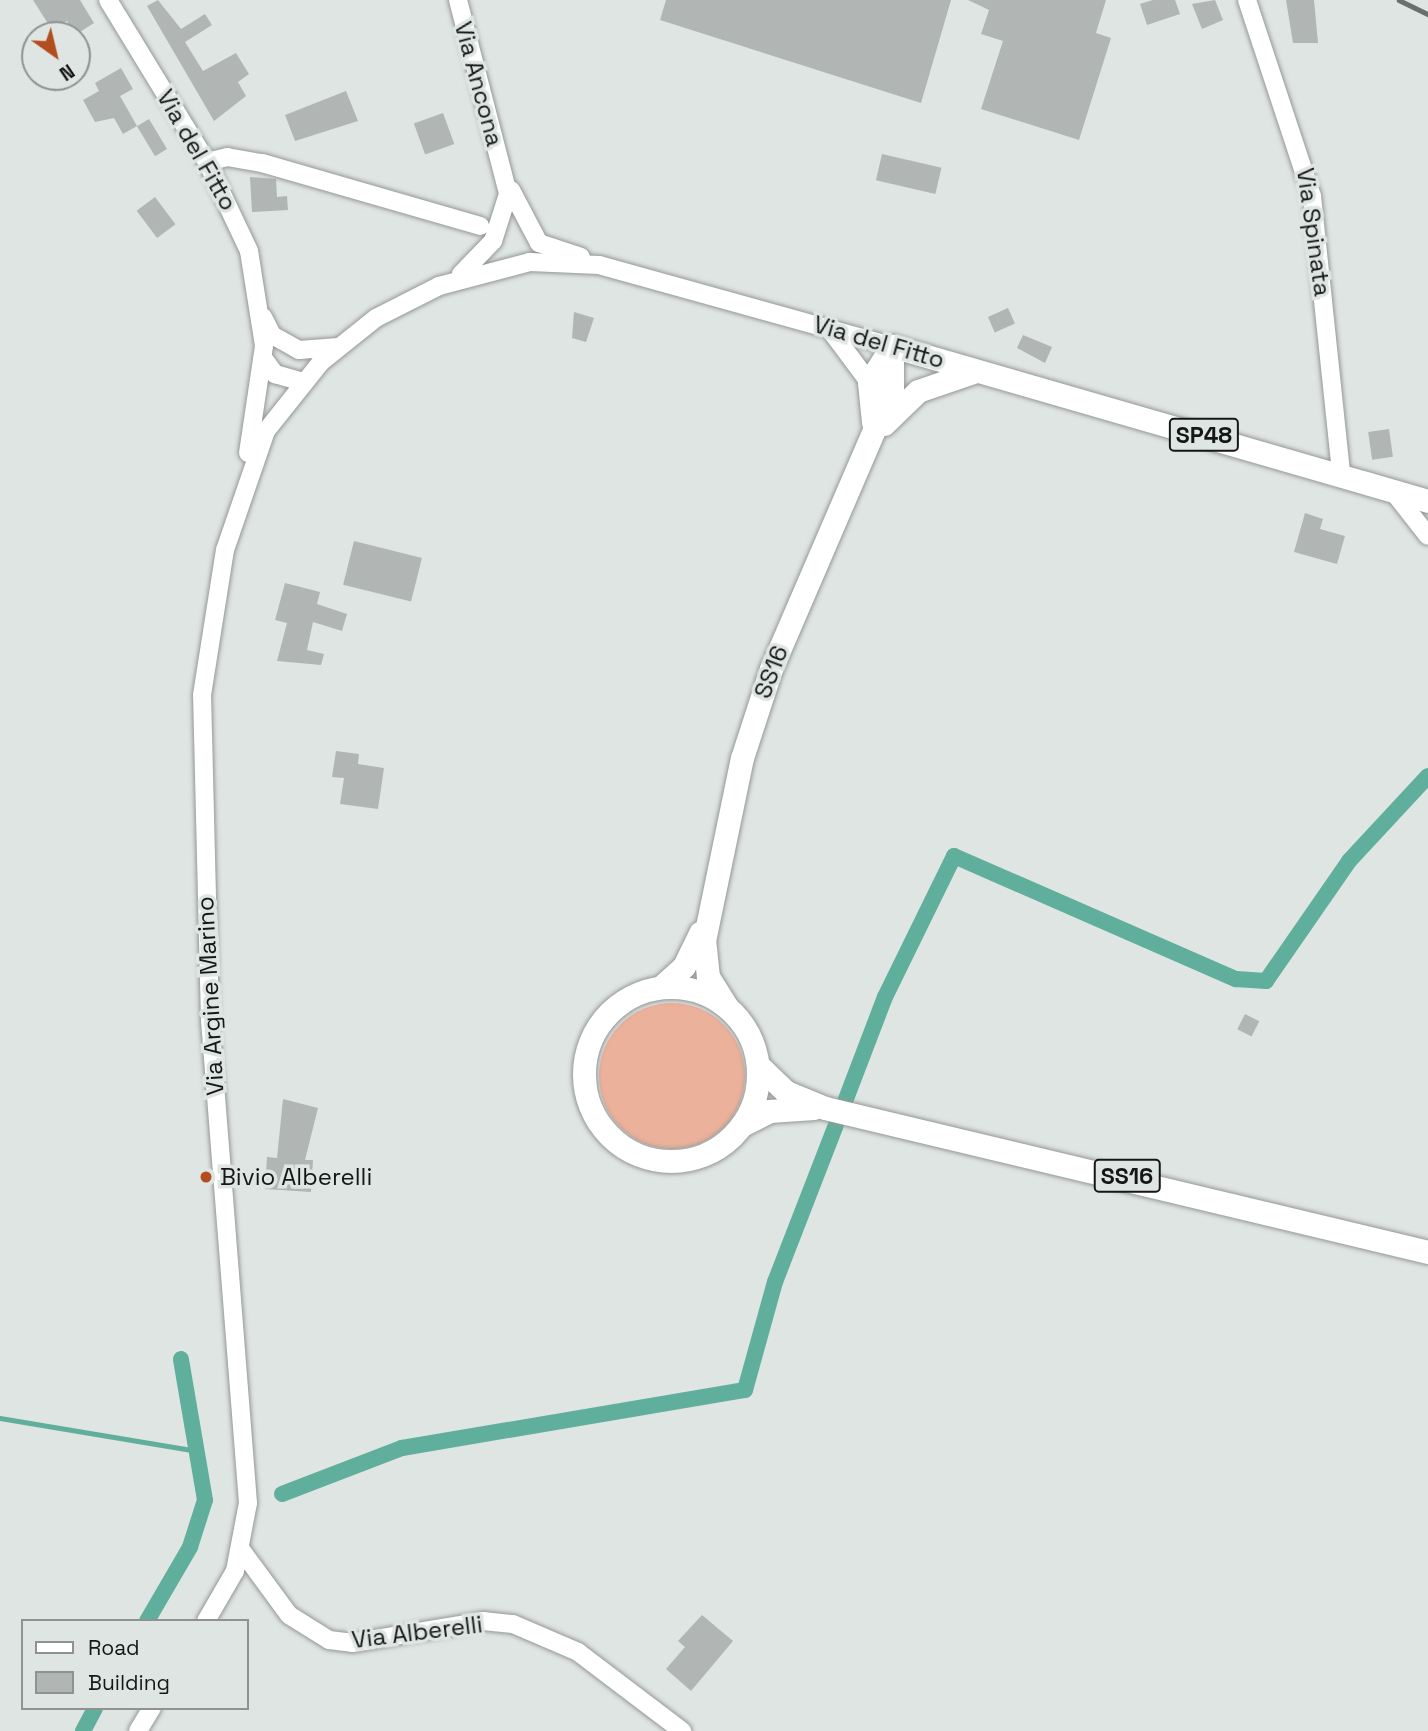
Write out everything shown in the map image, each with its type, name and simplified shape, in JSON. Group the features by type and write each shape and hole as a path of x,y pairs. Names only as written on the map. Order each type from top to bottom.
{"main road":[{"name":"Via del Fitto","path":"892,346 1428,501"},
{"path":"869,382 892,346"},
{"name":"SS16","path":"661,987 689,958 708,910 753,719 894,379 892,346"},
{"name":"SS16","path":"867,445 918,391 979,371"},
{"name":"SS16","path":"867,445 874,412 869,382"},
{"name":"SS16","path":"708,910 705,968 727,1007"},
{"path":"741,1125 757,1090 758,1065 748,1033 727,1007 689,989 661,987 616,1006 595,1031 584,1071 592,1111 624,1147 663,1160 703,1155 741,1125 784,1108 825,1108"},
{"path":"758,1065 786,1092 825,1108"},
{"name":"SS16","path":"825,1108 1428,1252"}],"street":[{"name":"Via del Fitto","path":"108,0 207,162 242,231 260,310 264,359 240,494"},
{"name":"Via Ancona","path":"452,281 482,257 499,230 508,194 458,0"},
{"name":"Via Spinata","path":"1247,0 1312,196 1341,474"},
{"path":"207,162 227,157 262,163 480,226"},
{"name":"Via Ancona","path":"502,167 524,223 539,243 599,265"},
{"name":"Via Ancona","path":"518,264 524,223"},
{"path":"499,230 506,255 518,264"},
{"name":"Via del Fitto","path":"260,310 272,335 292,348 303,382 338,347 402,303 452,281 518,264 599,265 892,346"},
{"name":"SS16","path":"829,328 869,382"},
{"path":"292,348 338,347"},
{"path":"264,359 275,374 303,382"},
{"name":"Via Argine Marino","path":"207,1619 242,1551 247,1479 220,1181 202,822 202,695 214,605 240,494 267,431 303,382"},
{"path":"1392,490 1428,536"},
{"name":"Via Alberelli","path":"242,1551 289,1615 330,1640 352,1643 483,1621 513,1623 578,1652 682,1731"},
{"path":"138,1731 151,1710"}],"shaded area":[{"path":"672,1003 700,1008 724,1024 740,1048 745,1076 740,1104 724,1128 700,1144 672,1149 644,1144 620,1128 604,1104 599,1076 604,1048 620,1024 644,1008"}],"building":[{"path":"33,0 80,0 94,23 91,25 91,21 46,21"},
{"path":"158,0 181,29 205,14 212,25 185,42 203,71 236,53 249,74 238,82 246,96 214,121 147,6"},
{"path":"666,0 951,0 921,103 660,20"},
{"path":"968,0 1106,0 1096,33 1111,38 1079,140 981,109 1003,41 981,34 989,10"},
{"path":"1153,0 1175,0 1180,14 1147,25 1140,4"},
{"path":"1215,0 1223,20 1202,29 1192,4"},
{"path":"1286,0 1314,0 1318,43 1293,43"},
{"path":"121,68 133,89 120,96 137,126 123,134 114,118 95,122 83,100 99,91 95,83"},
{"path":"346,91 358,121 295,141 285,115"},
{"path":"443,113 454,144 425,155 414,124"},
{"path":"149,119 167,149 155,156 137,126"},
{"path":"882,154 941,168 935,194 876,180"},
{"path":"250,177 276,179 277,197 287,196 288,210 252,212"},
{"path":"155,197 175,224 157,238 137,211"},
{"path":"1008,308 1015,324 995,332 988,317"},
{"path":"574,312 594,318 586,342 572,338"},
{"path":"1023,335 1052,347 1045,363 1017,348"},
{"path":"1389,429 1393,457 1372,460 1368,432"},
{"path":"1305,513 1323,519 1320,529 1345,536 1337,564 1294,552"},
{"path":"354,541 422,558 411,602 343,585"},
{"path":"285,583 320,592 317,604 347,614 342,631 313,622 307,650 324,654 321,665 277,661 287,623 275,620"},
{"path":"336,751 359,754 358,764 384,768 378,809 340,804 344,778 332,777"},
{"path":"1245,1014 1259,1021 1252,1036 1237,1029"},
{"path":"283,1099 318,1108 305,1160 313,1160 311,1192 265,1189 267,1157 277,1158"},
{"path":"702,1615 733,1641 691,1691 666,1669 685,1647 678,1641"}],"waterway":[{"path":"846,1099 885,997 954,856 1236,979 1266,981 1349,861 1428,776"},
{"path":"282,1494 402,1448 745,1390 775,1282 836,1125"},
{"path":"148,1619 190,1547 205,1500 181,1359"},
{"path":"0,1418 197,1451"},
{"path":"83,1731 94,1710"}],"railway":[{"path":"1399,0 1428,14"}],"place":[{"name":"Bivio Alberelli","path":"206,1177"}]}
